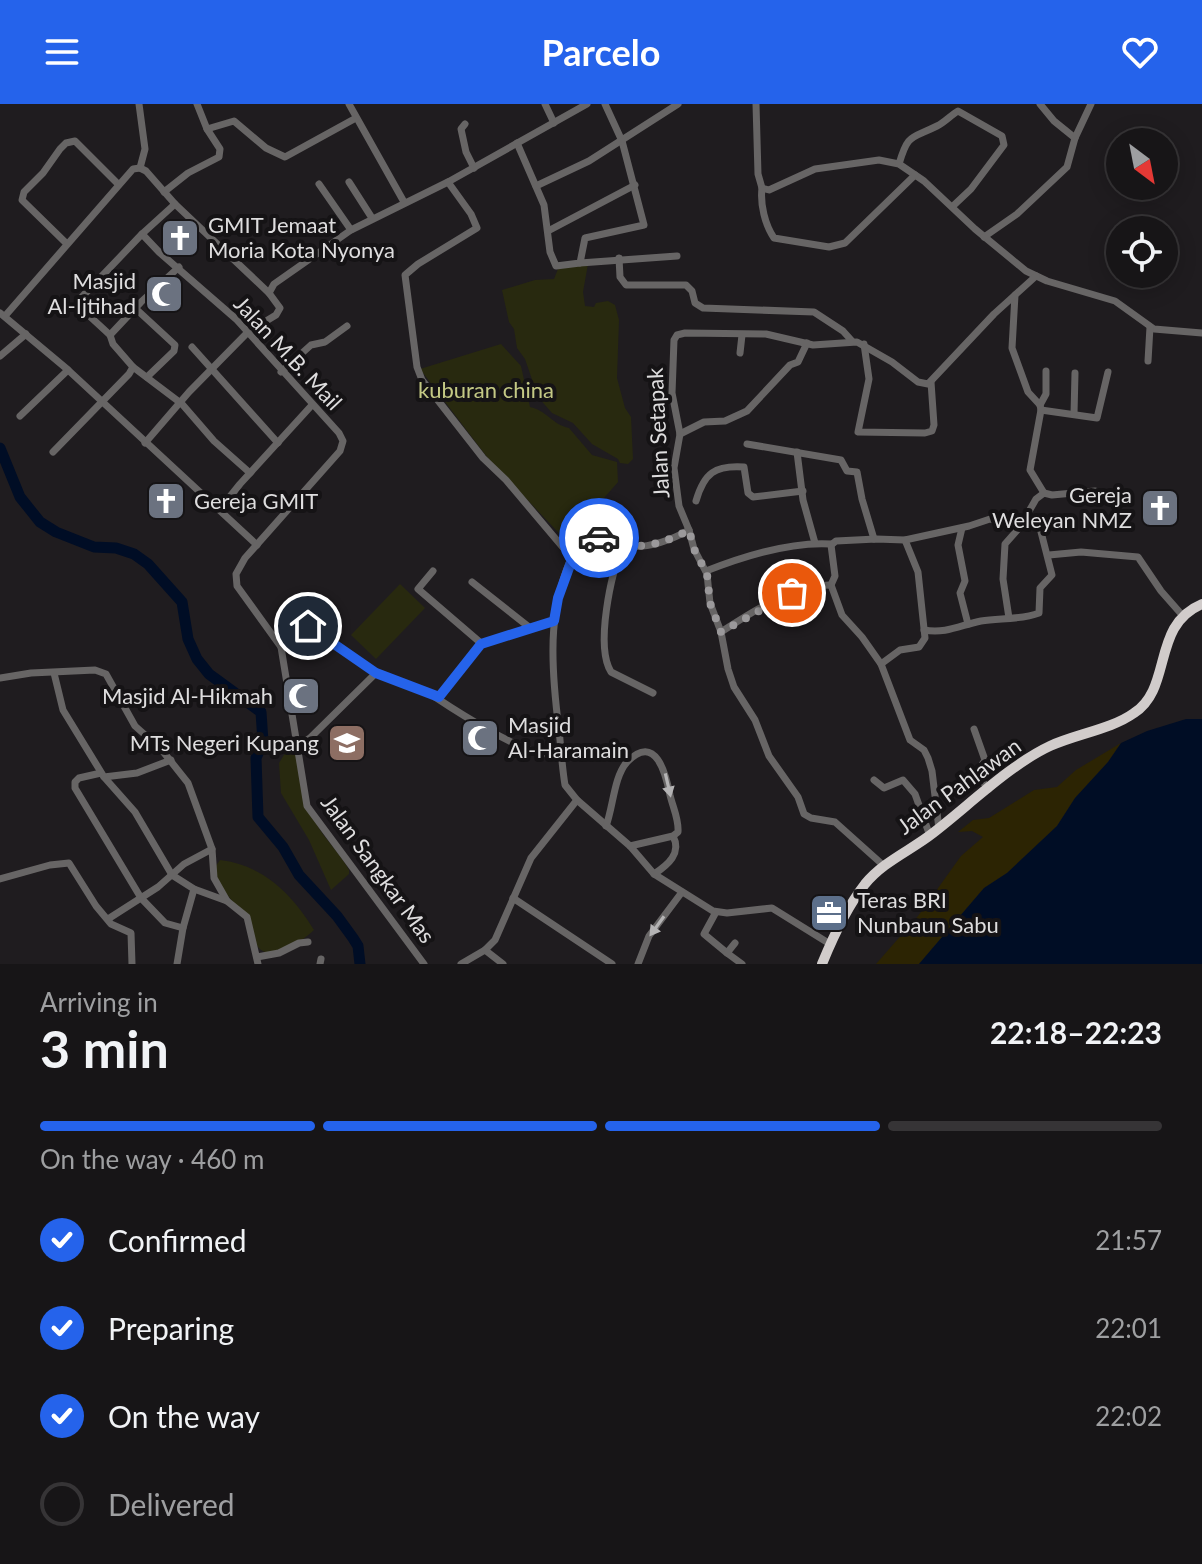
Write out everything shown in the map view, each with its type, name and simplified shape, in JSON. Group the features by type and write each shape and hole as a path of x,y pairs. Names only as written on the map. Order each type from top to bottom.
{"highway":[{"path":"1183,616 1202,604"},
{"name":"Jalan Pahlawan","path":"822,964 857,896 883,865 934,832 1041,751 1089,730 1119,722 1142,707 1151,694 1173,628 1183,616"}],"street":[{"path":"139,104 145,149 140,168"},
{"path":"164,192 188,173 219,157 220,149 207,129 197,104"},
{"path":"349,104 404,202"},
{"path":"545,104 554,123"},
{"path":"269,293 274,284 351,230 448,182 587,104"},
{"path":"580,263 585,238 644,226 622,141 605,104"},
{"path":"536,186 559,177 622,141 678,104"},
{"path":"756,104 762,206 768,230 774,238 835,247 853,237 915,175"},
{"path":"1040,104 1075,138"},
{"path":"984,237 1017,214 1058,178 1071,159 1075,138 1091,104"},
{"path":"899,164 904,145 912,135 941,125 958,111 1002,136 1004,145 971,189 953,206"},
{"path":"207,129 234,121 266,148 285,157 356,118"},
{"path":"465,124 461,129 462,137 474,168"},
{"path":"66,243 22,200 24,192 60,149 66,143 75,141 118,184"},
{"path":"517,143 544,205 550,252 556,266 619,258 677,256"},
{"path":"762,188 769,190 815,169 879,160 899,164 953,206 1018,266 1036,276 1115,301 1150,327 1166,332 1202,333"},
{"path":"140,168 133,169 118,184 2,315 68,370 257,545 238,568 236,583 281,647 308,626 376,673 399,679 501,736 550,754 561,750"},
{"path":"140,168 269,293 280,308 279,312 248,332 189,392 182,404 145,443"},
{"path":"349,182 372,218"},
{"path":"448,182 477,228 405,275 417,367 422,380 483,458 506,480 571,557"},
{"path":"319,184 351,230"},
{"path":"548,231 635,185"},
{"path":"175,204 79,300 84,311 110,335 113,344 133,367 182,404 214,441 250,473"},
{"name":"Jalan M.B. Mail","path":"142,234 248,332 339,433 343,447 257,545"},
{"path":"619,258 620,277 626,285 686,285 692,291 695,303 703,308 814,312 843,331 852,341"},
{"path":"110,335 179,267"},
{"path":"864,344 869,379 858,432 932,431 931,382 994,314 1036,276"},
{"path":"1015,295 1012,348 1028,392 1041,408 1095,418 1108,372"},
{"path":"135,308 175,345 174,351 147,377"},
{"path":"281,372 311,345 325,342 347,326"},
{"path":"1148,361 1150,327"},
{"name":"Jalan Setapak","path":"883,865 835,822 804,814 798,797 769,756 755,720 734,687 721,632 710,603 706,571 694,549 679,506 674,468 680,434 672,393 671,362 675,336 685,333 766,334 807,343 839,344 852,341 864,344 914,380 924,384 931,382"},
{"path":"0,356 26,334"},
{"path":"740,353 742,335"},
{"path":"680,434 704,422 725,421 747,411 790,365 798,362 807,343"},
{"path":"192,347 278,443"},
{"path":"53,452 133,367"},
{"path":"20,416 68,370"},
{"path":"1046,371 1046,394 1030,470 1044,493 1095,491"},
{"path":"1074,414 1075,373"},
{"path":"220,509 312,405"},
{"path":"747,444 841,460 848,472 857,472 874,539"},
{"path":"797,452 815,543"},
{"path":"696,501 708,475 723,467 744,467 748,493 753,497 803,491"},
{"path":"1009,618 1003,579 1004,547 1036,499 1044,493"},
{"path":"706,571 735,560 815,543 905,540 990,519 1020,527 1040,528 1052,575 1040,588 1039,613 968,624 946,631 924,630"},
{"path":"962,528 958,545 965,581 960,593 968,624"},
{"path":"689,530 656,544 640,547 582,536 571,557 554,621 551,670 565,785 577,800 630,846 654,874 682,892 716,912 772,908 830,944"},
{"path":"881,664 900,650 919,647 925,638 918,572 905,540"},
{"path":"832,544 835,576 831,585 842,615 881,664 910,740 924,750 931,764 934,832"},
{"path":"623,546 616,564 606,614 603,650 611,672 653,693"},
{"path":"1049,555 1081,552 1138,557 1183,616"},
{"path":"433,571 418,589 482,644"},
{"path":"472,582 529,627"},
{"path":"721,632 792,593 813,586 831,585"},
{"path":"434,697 443,695 482,644 554,621"},
{"name":"Jalan Sangkar Mas","path":"281,647 302,790 311,814 401,929 424,964"},
{"path":"0,678 95,670 104,673 135,726 171,760 188,783 212,849 214,878 227,901"},
{"path":"54,673 63,710 102,775 135,812 172,875 194,889 227,901 247,917 258,961 308,942"},
{"path":"297,746 310,738 376,673"},
{"path":"974,729 985,760 976,774 989,789"},
{"path":"606,826 624,765 637,755 649,752 660,761 667,777 678,832 673,836 630,846"},
{"path":"171,760 137,773 79,778 75,786 141,898 165,923 183,928"},
{"path":"874,780 884,788 903,780 915,794 934,832"},
{"path":"461,964 485,950 495,940 536,849 577,800"},
{"path":"654,874 674,856 677,842 673,836"},
{"path":"108,919 184,864 212,849"},
{"path":"0,879 69,863 96,906 115,927 131,933 132,964"},
{"path":"177,964 194,889"},
{"path":"638,964 649,936 682,892"},
{"path":"513,898 612,964"},
{"path":"716,912 704,934 742,964"},
{"path":"727,953 735,943"},
{"path":"485,950 503,964"}],"green space":[{"path":"588,264 583,292 585,306 594,307 596,303 608,301 615,305 619,320 617,378 625,408 631,417 633,459 628,464 620,463 592,444 573,423 552,413 538,397 525,359 517,348 502,290 535,280 554,279 558,269"},
{"name":"kuburan china","path":"501,344 521,366 530,407 569,428 592,455 617,462 618,482 591,513 572,547 487,457 420,369"},
{"path":"400,584 425,608 376,659 351,635"},
{"path":"290,745 299,763 316,823 349,870 349,874 331,890 309,840 281,793 279,763"},
{"path":"220,860 250,868 275,883 314,930 287,949 264,952 258,947 248,922 211,873"}],"sand":[{"path":"1121,743 1075,798 1057,826 1007,873 984,888 919,964 876,964 918,916 961,856 983,837 972,831 958,832 973,820 989,818 1034,790 1057,787 1076,770"}],"water":[{"path":"1186,719 1202,719 1202,964 919,964 984,888 1007,873 1057,826 1075,798 1121,743"}],"waterway":[{"path":"0,448 20,497 40,522 94,547 116,548 134,554 148,564 182,602 188,639 197,659 209,674 261,712 263,742 256,758 258,817 283,847 299,875 353,938 358,946 360,964"}],"way so far":[{"path":"599,538 612,544 640,547 672,539 689,530 694,549 707,574 710,603 721,632 792,593"}],"place":[{"name":"GMIT Jemaat Moria Kota Nyonya","path":"180,238"},
{"name":"Masjid Al-Ijtihad","path":"164,294"},
{"name":"Gereja GMIT","path":"166,501"},
{"name":"Gereja Weleyan NMZ","path":"1160,508"},
{"name":"Masjid Al-Hikmah","path":"301,696"},
{"name":"Masjid Al-Haramain","path":"480,738"},
{"name":"MTs Negeri Kupang","path":"347,743"},
{"name":"Teras BRI Nunbaun Sabu","path":"829,913"}],"route":[{"path":"308,626 376,673 399,679 439,697 481,644 554,621 558,598 578,543 582,536 599,538"}]}
